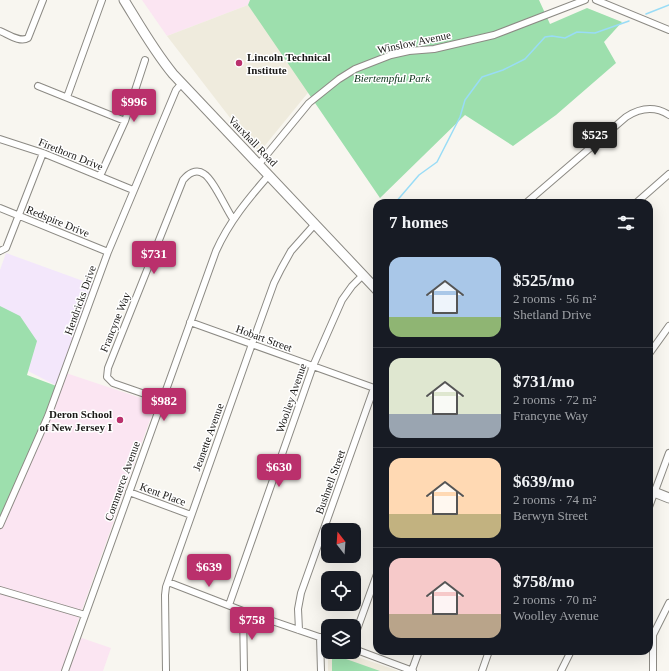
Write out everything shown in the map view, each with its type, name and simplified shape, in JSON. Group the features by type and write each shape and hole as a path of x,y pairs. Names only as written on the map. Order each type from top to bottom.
{"street":[{"path":"0,31 21,40 28,38 43,0"},
{"path":"67,97 102,0"},
{"name":"Vauxhall Road","path":"124,0 158,56 373,286"},
{"name":"Winslow Avenue","path":"259,164 309,103 323,90 355,69 391,55 409,51 434,49 494,35 585,0"},
{"path":"596,0 669,30"},
{"path":"100,176 125,121 145,60"},
{"name":"Hendricks Drive","path":"0,525 50,412 108,252 133,190 176,90 182,83"},
{"path":"38,86 125,121"},
{"path":"531,199 632,113 643,109 651,109 669,114"},
{"name":"Firethorn Drive","path":"0,138 43,153 133,190"},
{"path":"0,251 6,248 43,153"},
{"name":"Francyne Way","path":"162,400 113,383 107,377 108,368 183,180 189,174 196,171 204,173 210,180 233,219"},
{"path":"641,199 669,174"},
{"name":"Commerce Avenue","path":"65,671 216,251 233,219 269,175"},
{"name":"Redspire Drive","path":"0,208 108,252"},
{"name":"Jeanette Avenue","path":"166,671 165,595 168,582 252,344 281,269 291,251 315,224"},
{"name":"Woolley Avenue","path":"229,605 313,366 342,300 352,286 363,275"},
{"name":"Hobart Street","path":"190,322 373,387"},
{"path":"653,348 669,326"},
{"name":"Bushnell Street","path":"299,630 298,602 373,396"},
{"path":"653,489 669,453"},
{"path":"653,491 669,498"},
{"name":"Kent Place","path":"129,492 191,515"},
{"path":"168,582 320,637 321,671"},
{"path":"361,619 373,585"},
{"path":"0,590 84,615"},
{"path":"653,633 669,603"},
{"path":"243,610 244,671"},
{"path":"361,652 413,671 418,655"},
{"path":"482,671 488,655"},
{"path":"561,671 569,655"},
{"path":"653,655 653,671"}],"shaded area":[{"path":"142,0 250,0 248,5 167,36"},
{"name":"Lincoln Technical Institute","path":"248,5 311,89 258,154 167,36"},
{"path":"6,253 97,286 59,387 28,371 0,348 0,270"},
{"path":"63,372 156,403 73,635 111,648 103,671 0,671 0,521"},
{"path":"361,658 399,671 328,671 328,659"}],"green space":[{"name":"Biertempful Park","path":"250,0 539,0 550,24 587,8 622,22 604,42 616,63 556,115 513,146 465,115 380,198 248,5"},
{"path":"0,306 20,316 37,341 27,375 59,387 0,521"},
{"path":"332,659 346,659 380,671 332,671"}],"waterway":[{"path":"646,14 669,5"},
{"path":"398,199 419,175 437,162 460,117 465,100 482,77 503,70 525,59 545,37 552,36 565,38 577,32 595,33 629,21"}],"place":[{"name":"Lincoln Technical Institute","path":"239,63"},
{"name":"Deron School of New Jersey I","path":"120,420"}]}
